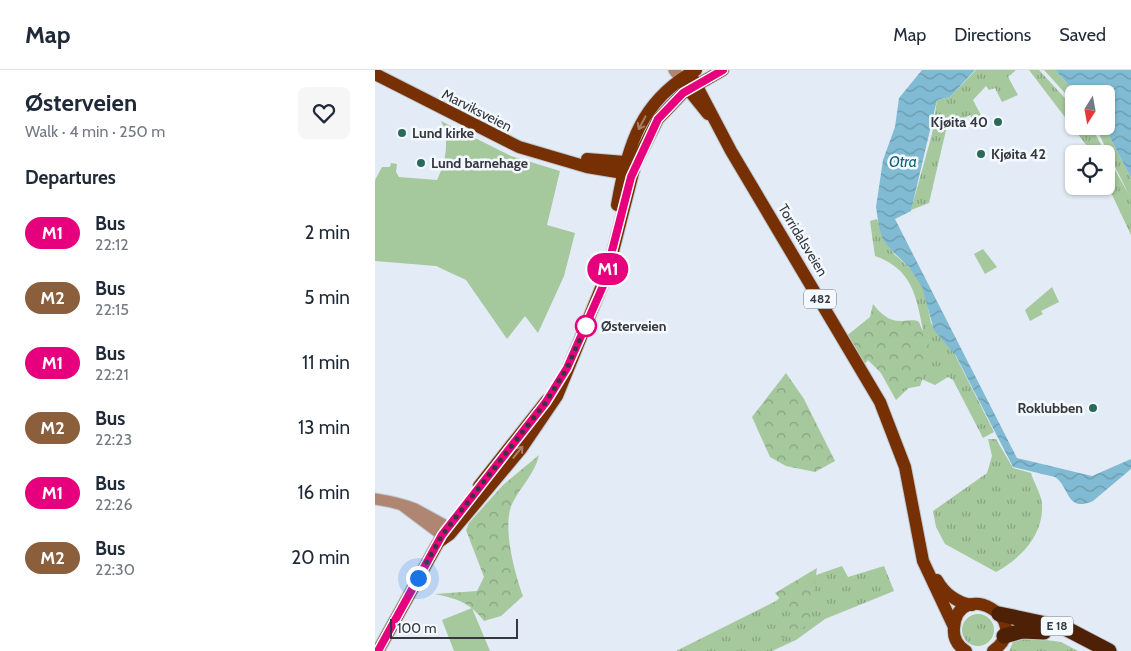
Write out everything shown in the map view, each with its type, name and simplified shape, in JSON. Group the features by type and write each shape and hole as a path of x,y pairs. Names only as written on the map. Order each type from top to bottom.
{"highway":[{"name":"E 18","path":"999,614 1065,628 1109,651"},
{"name":"E 18","path":"1000,645 1022,631 1057,634 1077,643 1085,651"}],"main road":[{"path":"378,651 409,592 445,534 546,402 567,368 600,295 616,237 627,168 650,110 667,89 688,77 723,70"},
{"name":"Marviksveien","path":"375,74 512,144 570,160 627,168"},
{"name":"Torridalsveien","path":"688,77 873,389 895,436 916,498 924,546 936,578 946,592 962,603 972,605"},
{"name":"Torridalsveien","path":"908,477 921,555 954,627"},
{"path":"954,627 959,613 972,605"},
{"name":"482","path":"972,605 987,605 999,614"},
{"path":"999,614 1003,620 1000,645"},
{"name":"482","path":"954,627 957,642 966,651"}],"street":[{"path":"375,499 415,509 445,534"}],"green space":[{"path":"976,70 1016,70 1008,77 1018,95 1002,102 995,88 989,90 986,86 973,100 983,119 975,123 970,115 947,126 929,203 911,210 932,134 937,100 950,97"},
{"path":"1029,70 1039,70 1065,98 1065,117"},
{"path":"1044,70 1055,70 1069,85 1065,85 1065,93"},
{"path":"441,121 511,156 560,171 547,225 575,233 564,276 538,333 525,316 507,339 466,280 436,266 375,261 375,180 382,167 390,167 391,163 397,164 396,172 399,177 437,180 443,166 446,150 444,128"},
{"path":"1079,135 1096,135 1101,145 1086,145"},
{"path":"1099,135 1109,135 1114,145 1104,145"},
{"path":"1115,147 1131,178 1131,235 1112,195 1115,195 1115,170 1129,195 1115,167"},
{"path":"877,219 887,244 894,254 913,271 924,288 931,323 953,351 994,432 983,438 953,380 948,377 935,385 919,378 896,400 873,359 888,331 923,330 918,305 905,276 887,261 875,256 870,221"},
{"path":"983,249 997,267 985,274 974,254"},
{"path":"1052,287 1059,302 1041,311 1043,314 1030,321 1025,310"},
{"path":"873,304 889,319 919,322 932,353 920,386 898,390 868,360 863,366 844,338 870,317"},
{"path":"786,373 804,399 835,461 815,472 786,466 770,457 752,417"},
{"path":"988,439 996,439 1013,468 1031,473 1041,497 1042,506 1039,527 1034,537 1021,553 996,572 945,544 936,527 933,511 987,473 992,456"},
{"path":"539,455 535,467 513,502 508,523 516,575 523,596 501,616 484,621 473,609 463,602 435,594 477,591 484,577 466,530 469,523 503,485"},
{"path":"842,566 848,577 884,566 894,591 825,619 796,640 772,651 676,651 776,601 796,582"},
{"path":"817,568 809,624 780,640 791,611 775,593"},
{"path":"472,608 490,651 454,651 442,620"},
{"path":"978,614 984,615 989,619 993,624 993,636 989,641 984,645 978,646 972,645 967,641 963,636 962,630 963,624 967,619 972,615"},
{"path":"1023,637 1061,642 1078,651 1009,651 1014,640"}],"water":[{"name":"Otra","path":"922,70 975,70 950,97 937,100 911,211 895,219 1017,458 1092,476 1131,459 1131,469 1093,501 1078,504 1069,497 1060,481 1055,477 1013,467 956,356 934,330 922,287 909,267 883,240 876,207 883,160 895,127 899,98"},
{"path":"1055,70 1131,70 1131,178 1109,135 1115,135 1115,85 1069,85"}],"bus line":[{"name":"M1","path":"378,651 409,592 441,541 442,535 546,402 567,368 603,286 635,165 658,119 675,99 723,70"}],"place":[{"name":"Kjøita 40","path":"998,122"},
{"name":"Lund kirke","path":"402,133"},
{"name":"Kjøita 42","path":"981,154"},
{"name":"Lund barnehage","path":"421,163"},
{"name":"Østerveien","path":"586,326"},
{"name":"Roklubben","path":"1093,408"}],"route":[{"path":"418,578 441,541 442,535 546,402 567,368 588,321 586,326"}]}
